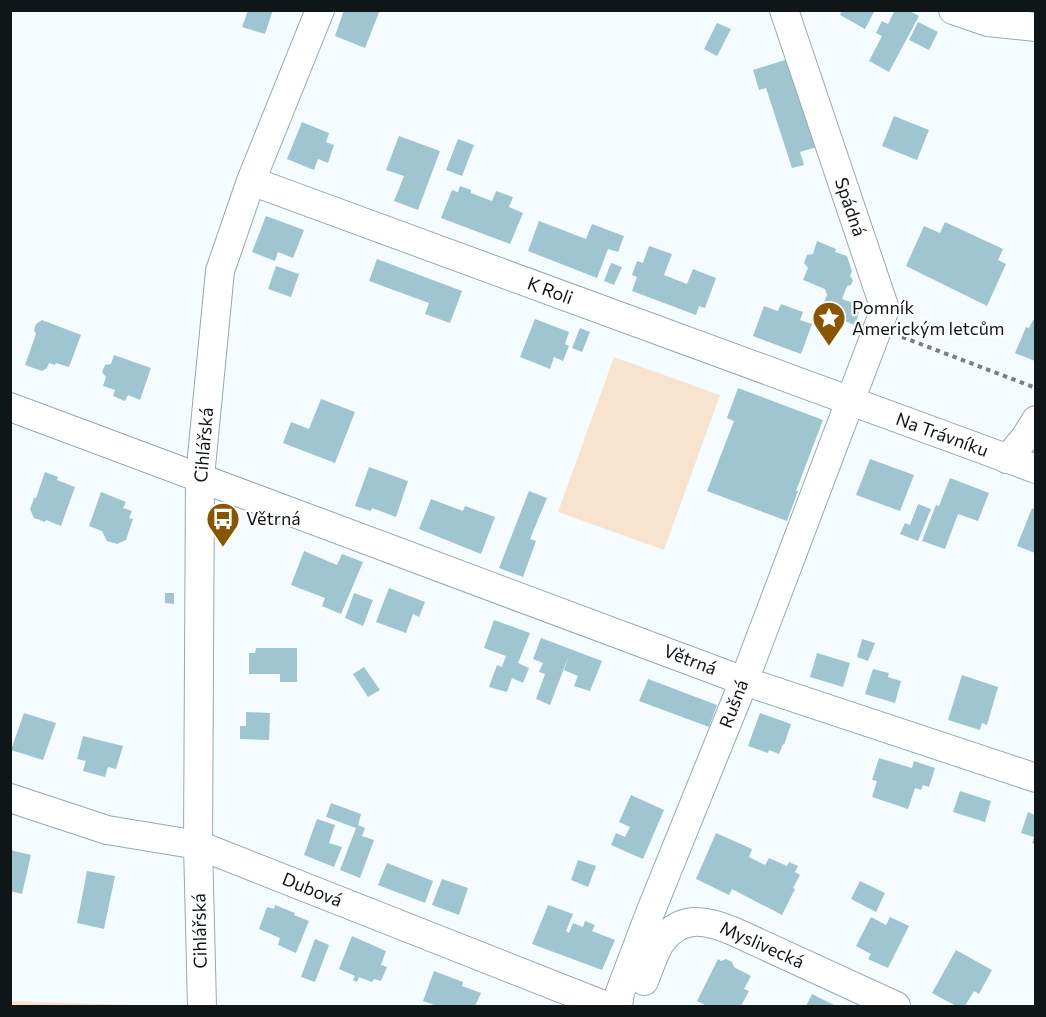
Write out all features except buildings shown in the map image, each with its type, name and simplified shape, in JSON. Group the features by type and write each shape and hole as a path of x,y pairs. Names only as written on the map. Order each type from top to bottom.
{"street":[{"name":"Cihlářská","path":"202,1006 198,845 200,477 220,271 251,181 320,10"},
{"name":"Spádná","path":"784,10 885,309 849,401"},
{"path":"952,10 988,22 1035,27"},
{"name":"K Roli","path":"251,181 849,401"},
{"name":"Na Trávníku","path":"849,401 1035,469"},
{"name":"Rušná","path":"618,1006 620,992 650,913 744,681 849,401"},
{"name":"Větrná","path":"10,407 744,681 1035,778"},
{"path":"1007,459 1025,438 1035,420"},
{"name":"Dubová","path":"10,798 106,830 198,845 606,1006"},
{"name":"Myslivecká","path":"631,1006 659,946 670,932 683,923 700,922 725,928 896,1006"}],"path":[{"path":"878,327 1035,388"}],"shaded area":[{"path":"614,357 720,395 664,550 558,512"},
{"path":"11,1001 164,1006 11,1006"}],"place":[{"name":"Pomník Americkým letcům","path":"829,347"},
{"name":"Větrná","path":"223,548"}]}
